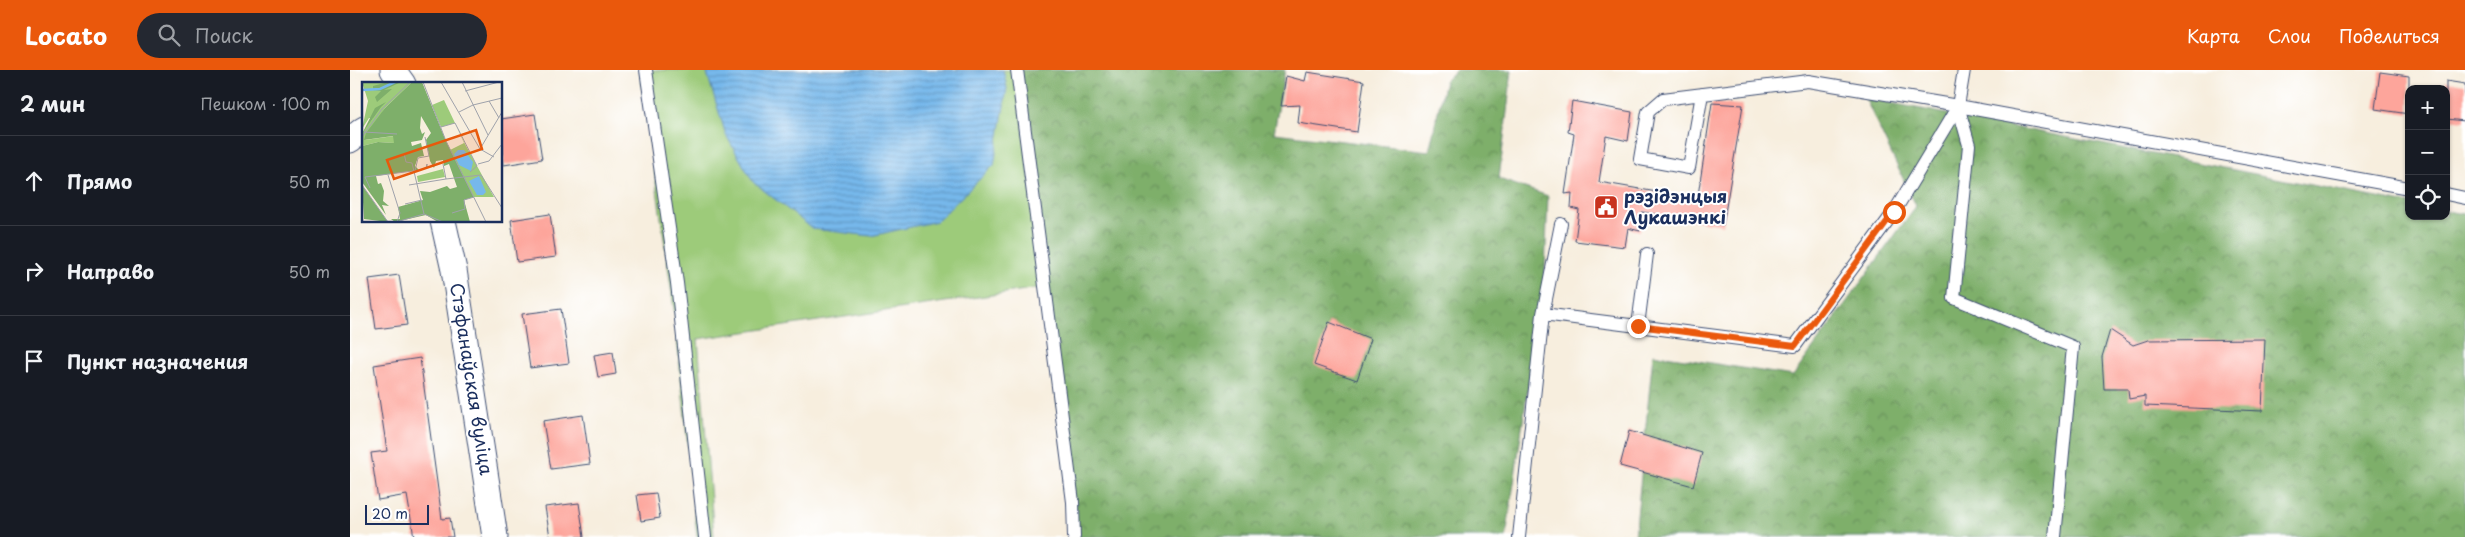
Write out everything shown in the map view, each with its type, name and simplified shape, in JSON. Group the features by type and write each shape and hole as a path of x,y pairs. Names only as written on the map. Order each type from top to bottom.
{"street":[{"path":"393,70 401,82"},
{"path":"350,140 362,131"},
{"name":"Стэфанаўская вуліца","path":"443,222 454,270 495,537"}],"lane":[{"path":"646,70 677,283 705,537"},
{"path":"1016,70 1073,502 1074,537"},
{"path":"1543,314 1795,346 1894,212 1958,106 1964,70"},
{"path":"1702,94 1689,168 1640,159 1648,112 1663,99 1702,94 1808,81 1958,106 2405,187"},
{"path":"1958,106 1969,144 1954,298 2074,347 2055,537"},
{"path":"2450,195 2465,198"},
{"path":"1519,537 1543,314 1561,224"},
{"path":"1638,326 1647,254"}],"green space":[{"path":"640,70 1017,70 1045,287 698,339 714,537 697,537 674,309"},
{"path":"1016,70 1285,70 1274,133 1429,151 1445,81 1456,70 1512,70 1499,179 1548,196 1545,272 1506,537 1074,537"},
{"path":"1865,98 2405,203 2405,220 2450,220 2450,212 2465,214 2465,537 1635,537 1653,354 1793,376 1916,206"}],"water":[{"path":"706,70 1003,70 1007,88 994,165 937,221 871,236 813,229 753,182 726,135"}],"building":[{"path":"1307,72 1364,81 1357,132 1298,123 1300,105 1281,106 1286,76 1305,81"},
{"path":"2380,72 2409,76 2409,85 2405,85 2405,113 2375,109"},
{"path":"2446,81 2465,84 2465,121 2450,119 2450,85 2446,85"},
{"path":"1572,101 1632,112 1628,141 1606,136 1599,182 1663,193 1663,196 1697,202 1712,103 1743,105 1723,225 1642,212 1640,231 1628,228 1625,247 1575,241 1579,210 1571,208 1572,193 1565,194 1574,134 1568,132"},
{"path":"535,114 542,159 504,165 502,119"},
{"path":"550,214 556,257 517,262 511,220"},
{"path":"399,275 407,325 376,329 369,279"},
{"path":"561,309 569,363 530,368 522,314"},
{"path":"1329,322 1371,339 1357,380 1314,365"},
{"path":"2110,330 2133,345 2148,340 2265,339 2262,411 2145,406 2145,396 2129,399 2128,389 2104,389 2102,357"},
{"path":"613,352 616,374 598,377 594,355"},
{"path":"420,358 442,519 450,518 453,537 414,537 407,495 378,500 371,453 387,451 374,365"},
{"path":"583,415 590,464 551,469 543,421"},
{"path":"1629,431 1702,453 1693,486 1620,466"},
{"path":"656,493 660,518 641,521 637,495"},
{"path":"579,503 584,537 550,537 545,507"}],"place":[{"name":"рэзідэнцыя Лукашэнкі","path":"1606,207"}],"route":[{"path":"1638,326 1795,346 1894,212"}]}
